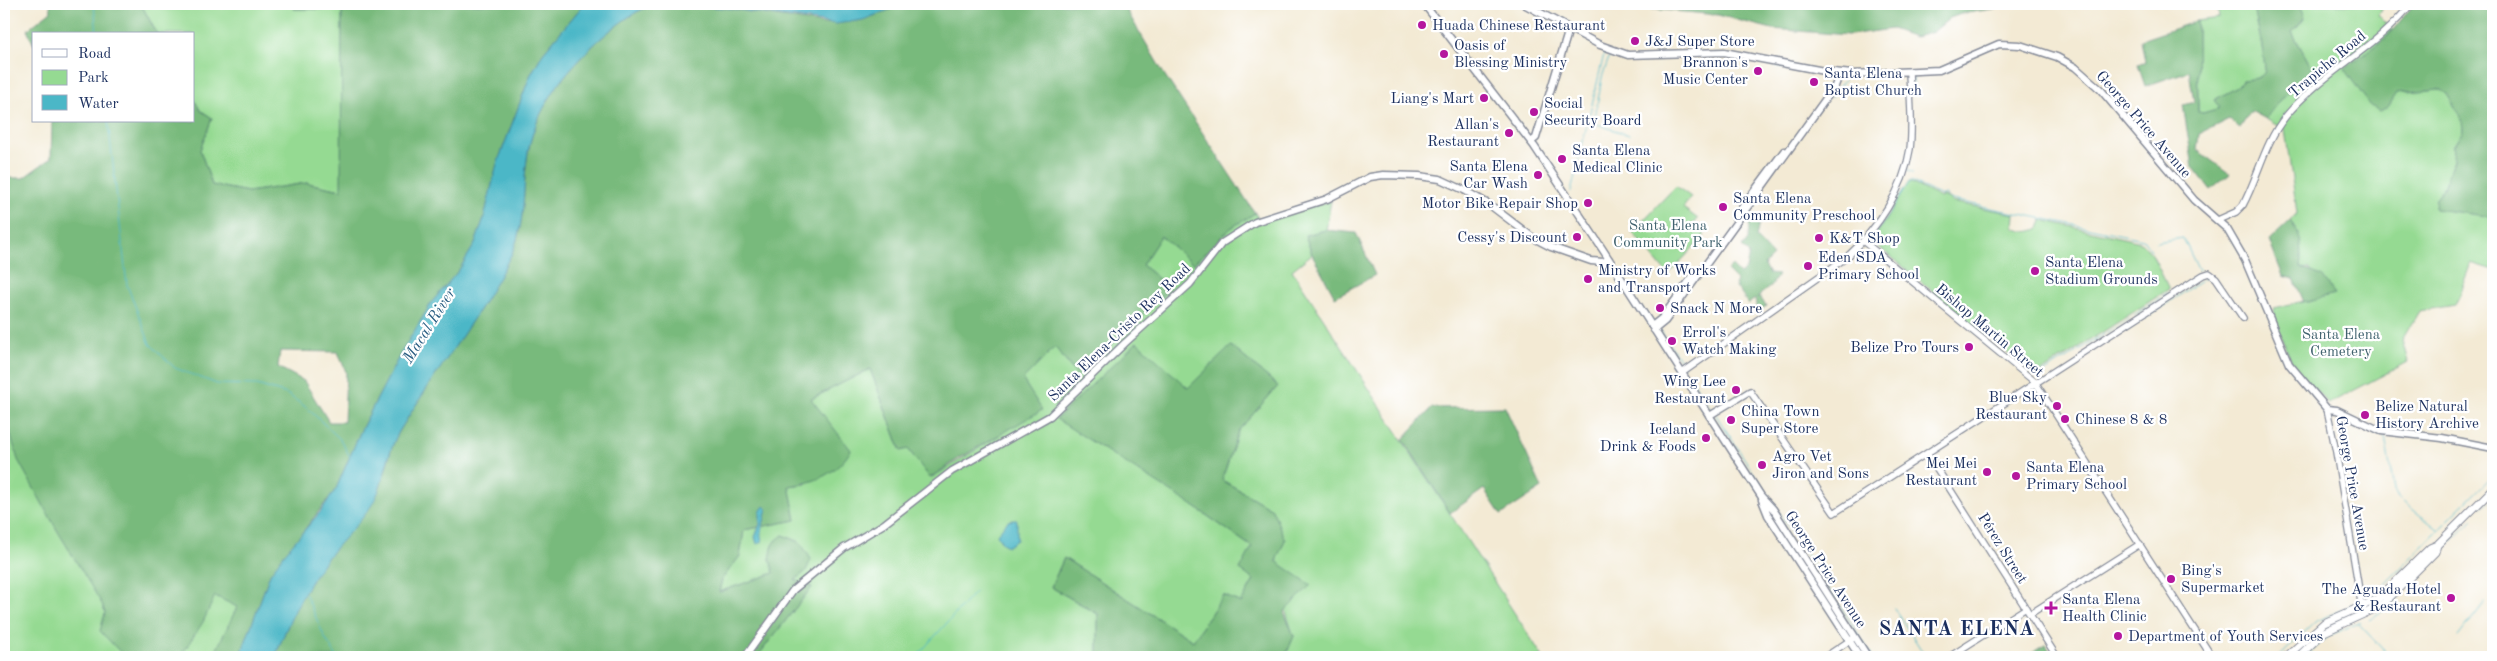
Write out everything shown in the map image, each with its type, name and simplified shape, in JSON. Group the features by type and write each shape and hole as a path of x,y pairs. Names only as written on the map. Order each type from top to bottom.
{"highway":[{"path":"2286,657 2318,627 2338,616 2362,608 2384,594 2493,489"},
{"path":"2298,657 2324,632 2363,616 2391,598 2435,552 2437,545"}],"main road":[{"name":"George Price Avenue","path":"1424,4 1531,142 1609,259 1761,496 1768,515 1852,638 1868,657"},
{"name":"George Price Avenue","path":"1524,4 1569,29 1621,54 1648,55 1724,52 1838,73 1909,72 1946,68 1986,48 1999,44 2020,45 2057,57 2075,67 2101,90 2194,200 2218,220 2232,238 2245,260 2289,364 2327,409"},
{"path":"1531,142 1536,138 1569,29"},
{"path":"1653,328 1665,321 1771,176 1835,86 1838,73"},
{"name":"Santa Elena-Cristo Rey Road","path":"745,657 781,605 799,585 844,548 884,524 952,471 1050,416 1125,343 1190,284 1222,243 1255,222 1327,199 1370,177 1419,176 1440,179 1464,190 1490,205 1532,237 1551,247 1591,260 1603,262 1609,259"},
{"path":"2327,409 2334,409 2382,430 2442,438 2493,448"},
{"name":"George Price Avenue","path":"1852,638 1860,657"}],"street":[{"name":"Trapiche Road","path":"2218,220 2236,212 2243,204 2267,145 2293,108 2319,83 2394,24 2411,4"},
{"path":"1682,373 1823,275 1847,257 1863,241 1891,200 1908,158 1911,137 1909,72"},
{"name":"Bishop Martin Street","path":"1863,241 2034,382 2212,657"},
{"path":"1709,416 1750,391 1834,513 2205,273 2211,274 2216,278 2243,318"},
{"name":"George Price Avenue","path":"2327,409 2362,608"},
{"name":"Pérez Street","path":"1927,453 2058,657"},
{"path":"2030,614 2140,544"},
{"path":"1949,657 2026,608"},
{"path":"1824,657 1852,638"}],"green space":[{"path":"50,4 141,4 156,32 32,32 32,41 27,30 51,11"},
{"path":"141,4 297,4 294,9 342,9 342,190 307,183 248,192 212,185 200,150 212,118 200,110 195,101 195,32 156,32"},
{"path":"297,4 584,4 543,53 530,76 497,164 484,218 475,244 459,270 432,302 401,353 362,428 336,489 270,574 240,657 213,657 237,607 215,596 203,622 180,657 125,657 100,631 105,613 102,604 57,530 18,460 4,412 4,178 23,178 51,158 52,122 195,122 195,101 200,110 212,118 200,150 212,185 248,192 307,183 341,190 342,9 294,9","holes":["280,351 338,352 346,372 344,422 329,422 304,381 278,367"]},
{"path":"657,4 727,8 824,24 863,20 904,4 1123,4 1164,74 1255,213 1231,228 1193,264 1161,236 1142,265 1170,288 1078,377 1055,347 1023,380 1042,410 958,459 930,478 908,449 901,451 870,369 811,399 851,450 833,471 825,476 799,485 789,486 796,520 744,530 740,556 722,579 719,592 774,573 770,559 773,543 783,535 800,542 811,559 806,571 795,580 812,587 757,657 275,657 291,618 312,580 358,522 378,491 392,447 400,430 499,278 511,255 516,243 523,208 528,150 536,123 549,99 573,66 600,39 630,16 644,8"},
{"path":"1653,4 2023,4 1961,14 1950,18 1933,32 1915,37 1892,29 1848,35 1772,29 1718,15 1651,9"},
{"path":"2217,4 2253,4 2265,68 2264,73 2260,77 2242,80 2236,88 2214,100 2221,108 2203,113 2198,112 2197,21 2219,18"},
{"path":"2253,4 2300,4 2305,17 2292,32 2313,70 2284,96 2266,119 2251,111 2240,128 2229,119 2199,134 2197,150 2230,174 2211,190 2193,167 2183,105 2194,102 2189,71 2145,86 2138,65 2145,62 2141,40 2197,21 2198,112 2203,113 2220,108 2214,100 2236,88 2242,80 2257,78 2264,73 2263,51"},
{"name":"Santa Elena Cemetery","path":"2300,4 2386,4 2378,15 2392,29 2388,36 2345,69 2388,107 2396,93 2439,89 2447,94 2462,120 2463,131 2454,145 2453,160 2444,187 2436,198 2435,209 2493,217 2493,270 2471,263 2455,305 2419,311 2402,340 2408,362 2328,404 2293,365 2280,334 2273,308 2335,294 2309,269 2301,268 2302,255 2300,243 2297,231 2290,221 2297,213 2285,130 2266,119 2284,96 2313,70 2292,32 2305,18"},
{"path":"2414,4 2493,4 2493,217 2435,209 2436,198 2444,187 2453,160 2454,145 2463,131 2462,120 2447,94 2439,89 2397,93 2388,107 2379,111 2370,105 2344,69 2388,36"},
{"path":"4,178 263,590 240,657 4,657"},
{"name":"Santa Elena Stadium Grounds","path":"1909,182 1941,198 1943,196 1951,200 1951,202 2015,214 2014,228 2020,230 2036,230 2039,228 2042,220 2141,242 2152,254 2169,289 2035,376 1872,241"},
{"name":"Santa Elena Community Park","path":"1676,186 1691,197 1683,208 1698,219 1693,225 1705,235 1668,275 1632,232"},
{"path":"1331,201 1326,230 1305,235 1312,254 1292,270 1543,657 1285,657 1294,636 1281,589 1272,509 1222,480 1238,431 1278,386 1231,346 1192,505 1252,547 1254,580 1241,603 1223,595 1193,641 1064,558 1051,587 1098,614 1098,657 757,657 812,587 795,580 806,571 800,542 783,535 770,559 774,573 719,592 722,579 740,556 744,530 796,520 789,486 806,484 811,399 870,369 901,451 908,448 931,478 1041,409 1022,380 1055,347 1078,377 1170,288 1142,265 1161,236 1193,263 1231,228 1255,213 1261,223 1274,216"},
{"path":"2290,221 2301,243 2301,268 2322,276 2335,294 2304,302 2294,279 2283,276 2269,241"},
{"path":"1759,222 1756,238 1773,256 1764,265 1769,274 1778,275 1771,286 1757,297 1760,297 1766,306 1757,313 1755,299 1748,304 1735,285 1737,281 1727,271 1732,266 1740,274 1746,269 1749,254 1742,247 1748,240 1749,224"},
{"path":"1326,230 1356,233 1375,275 1335,297 1312,254 1305,235"},
{"path":"1137,342 1188,388 1231,346 1278,386 1238,431 1222,480 1272,509 1285,540 1276,561 1311,585 1284,612 1294,636 1285,657 1098,657 1098,614 1051,587 1064,558 1193,641 1223,595 1241,603 1254,580 1240,570 1252,547 1192,505 1056,419"},
{"path":"1505,407 1542,488 1501,515 1484,489 1450,513 1403,439 1432,408"},
{"path":"2046,645 2054,657 2025,657"}],"water":[{"name":"Macal River","path":"584,4 657,4 644,8 630,16 600,39 573,66 554,91 544,107 533,132 525,172 523,208 519,231 511,255 499,278 400,430 395,439 381,485 373,503 328,557 312,580 291,618 275,657 240,657 270,574 336,489 362,428 401,353 432,302 459,270 475,244 484,218 497,164 530,76 543,53"},
{"path":"661,4 904,4 863,20 836,24 727,8"},
{"path":"764,506 767,509 761,534 762,542 757,544 755,537 760,524 760,512"},
{"path":"1017,520 1017,540 1008,546 1002,543 997,534 1008,521"}],"waterway":[{"path":"94,4 97,32"},
{"path":"1571,192 1605,50"},
{"path":"1611,52 1602,77 1594,123 1629,135"},
{"path":"1776,66 1821,74"},
{"path":"1913,74 1913,95"},
{"path":"1831,97 1844,80"},
{"path":"108,122 127,285 150,344 175,368 217,384 257,385 287,394 307,408 340,439 350,457"},
{"path":"1908,169 1908,171 1913,173"},
{"path":"1871,240 1910,181 1942,196 1944,194 1952,200 2143,239 2151,250"},
{"path":"2156,242 2183,238 2199,271"},
{"path":"2130,328 2207,277 2211,278"},
{"path":"2037,377 2169,293"},
{"path":"1660,330 1684,366"},
{"path":"1688,374 1713,412"},
{"path":"2331,414 2385,437 2394,490 2398,498 2439,530"},
{"path":"1716,415 1873,657"},
{"path":"2363,600 2375,594 2493,475"},
{"path":"2483,508 2493,498"},
{"path":"2446,546 2477,515"},
{"path":"2409,586 2439,554"},
{"path":"916,657 976,591"},
{"path":"305,593 325,638 337,657"},
{"path":"2369,619 2388,608 2401,594"},
{"path":"2279,657 2315,622 2359,602"},
{"path":"2458,637 2485,602"},
{"path":"1894,608 1926,657"},
{"path":"2305,657 2330,635 2361,622"},
{"path":"2359,624 2389,656"}],"place":[{"name":"Huada Chinese Restaurant","path":"1422,25"},
{"name":"J&J Super Store","path":"1635,41"},
{"name":"Oasis of Blessing Ministry","path":"1444,54"},
{"name":"Brannon's Music Center","path":"1758,71"},
{"name":"Santa Elena Baptist Church","path":"1814,82"},
{"name":"Liang's Mart","path":"1484,98"},
{"name":"Social Security Board","path":"1534,112"},
{"name":"Allan's Restaurant","path":"1509,133"},
{"name":"Santa Elena Medical Clinic","path":"1562,159"},
{"name":"Santa Elena Car Wash","path":"1538,175"},
{"name":"Motor Bike Repair Shop","path":"1588,203"},
{"name":"Santa Elena Community Preschool","path":"1723,207"},
{"name":"Cessy's Discount","path":"1577,237"},
{"name":"K&T Shop","path":"1819,238"},
{"name":"Eden SDA Primary School","path":"1808,266"},
{"name":"Santa Elena Stadium Grounds","path":"2035,271"},
{"name":"Ministry of Works and Transport","path":"1588,279"},
{"name":"Snack N More","path":"1660,308"},
{"name":"Errol's Watch Making","path":"1672,341"},
{"name":"Belize Pro Tours","path":"1969,347"},
{"name":"Wing Lee Restaurant","path":"1736,390"},
{"name":"Blue Sky Restaurant","path":"2057,406"},
{"name":"Belize Natural History Archive","path":"2365,415"},
{"name":"Chinese 8 & 8","path":"2065,419"},
{"name":"China Town Super Store","path":"1731,420"},
{"name":"Iceland Drink & Foods","path":"1706,438"},
{"name":"Agro Vet Jiron and Sons","path":"1762,465"},
{"name":"Mei Mei Restaurant","path":"1987,472"},
{"name":"Santa Elena Primary School","path":"2016,476"},
{"name":"Bing's Supermarket","path":"2171,579"},
{"name":"The Aguada Hotel & Restaurant","path":"2451,598"},
{"name":"Santa Elena Health Clinic","path":"2051,608"},
{"name":"Department of Youth Services","path":"2118,636"}],"district":[{"name":"SANTA ELENA","path":"1957,628"}]}
